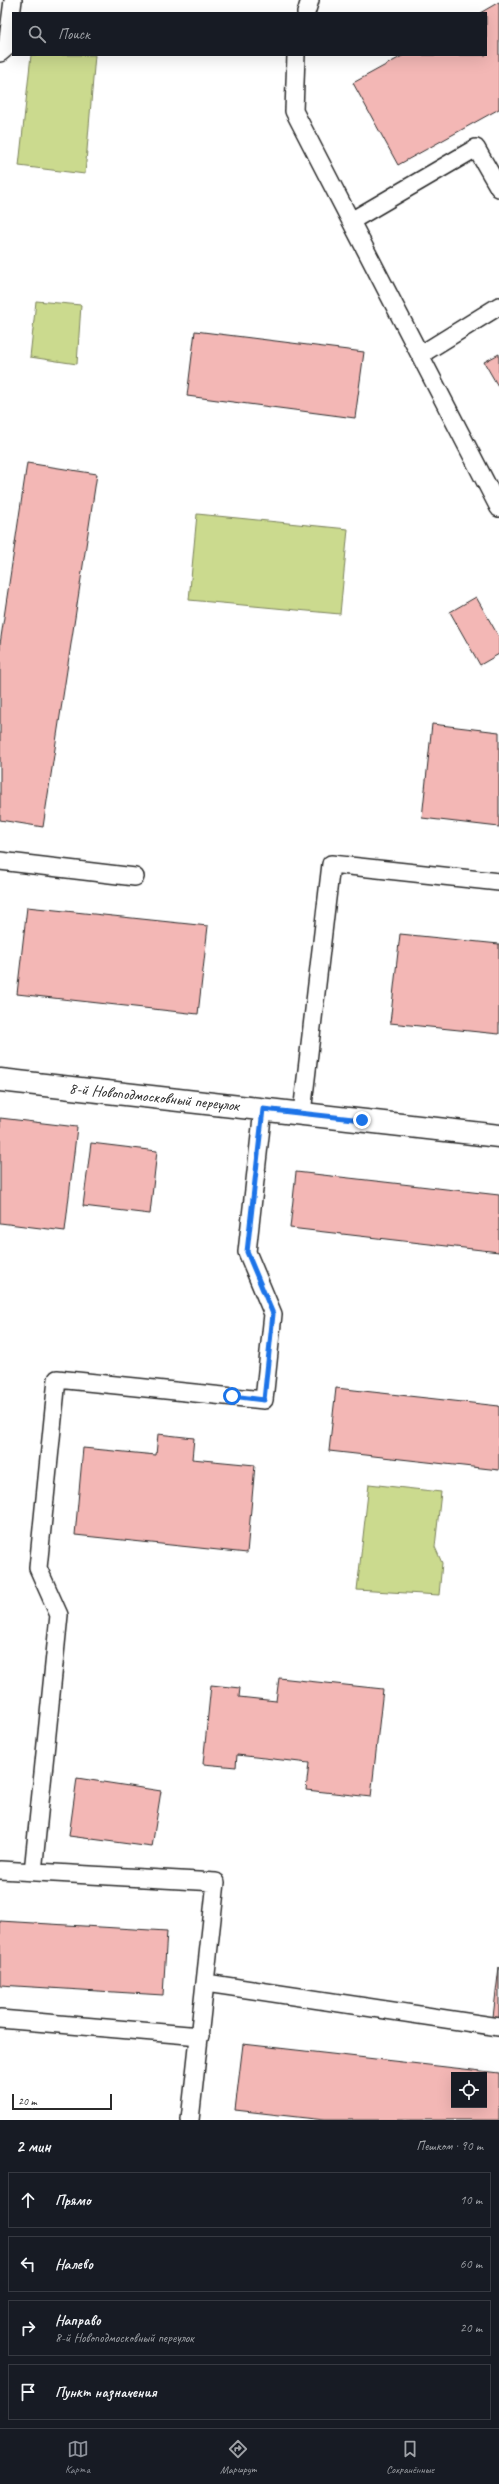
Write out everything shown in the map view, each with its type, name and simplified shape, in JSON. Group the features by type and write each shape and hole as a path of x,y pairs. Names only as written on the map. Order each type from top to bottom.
{"street":[{"name":"8-й Новоподмосковный переулок","path":"0,1080 499,1136"}],"lane":[{"path":"0,53 7,47 13,0"},
{"path":"306,12 310,0"},
{"path":"296,56 294,111 420,355 494,486 499,508"},
{"path":"351,221 476,148 499,188"},
{"path":"420,355 499,306"},
{"path":"0,861 135,877"},
{"path":"302,1113 331,864 499,882"},
{"path":"33,1872 59,1615 38,1568 57,1379 264,1400 273,1314 247,1252 263,1109"},
{"path":"0,1870 216,1882 190,2120"},
{"path":"206,1983 499,2027"},
{"path":"0,2019 200,2036"}],"green space":[{"path":"31,56 95,56 85,174 19,166"},
{"path":"36,301 81,305 77,364 30,357"},
{"path":"197,514 348,529 340,614 189,600"},
{"path":"369,1484 441,1492 435,1547 442,1563 439,1595 357,1590"}],"building":[{"path":"499,2 499,109 398,165 353,83 402,56 487,56 487,12 482,12"},
{"path":"195,331 364,352 355,418 187,396"},
{"path":"499,354 499,388 484,362"},
{"path":"27,463 97,474 43,827 0,820 0,644"},
{"path":"476,597 499,637 499,654 480,665 450,612"},
{"path":"432,724 499,732 499,827 422,818"},
{"path":"27,907 208,926 198,1014 17,994"},
{"path":"400,934 499,944 499,1034 390,1023"},
{"path":"0,1118 77,1127 65,1231 0,1223"},
{"path":"91,1143 157,1151 150,1214 83,1206"},
{"path":"296,1172 499,1195 499,1252 290,1228"},
{"path":"336,1388 499,1406 499,1470 329,1451"},
{"path":"158,1434 194,1438 192,1459 255,1465 247,1553 75,1535 83,1448 156,1455"},
{"path":"279,1678 383,1689 371,1797 306,1790 309,1763 237,1755 236,1767 203,1764 211,1685 240,1688 239,1697 276,1701"},
{"path":"77,1778 161,1791 152,1847 69,1836"},
{"path":"0,1921 167,1931 163,1995 0,1985"},
{"path":"499,1967 499,2018 493,2017"},
{"path":"243,2044 499,2073 499,2120 324,2120 235,2110"}],"route":[{"path":"232,1396 264,1400 272,1328 273,1314 247,1252 263,1109 362,1120"}]}
